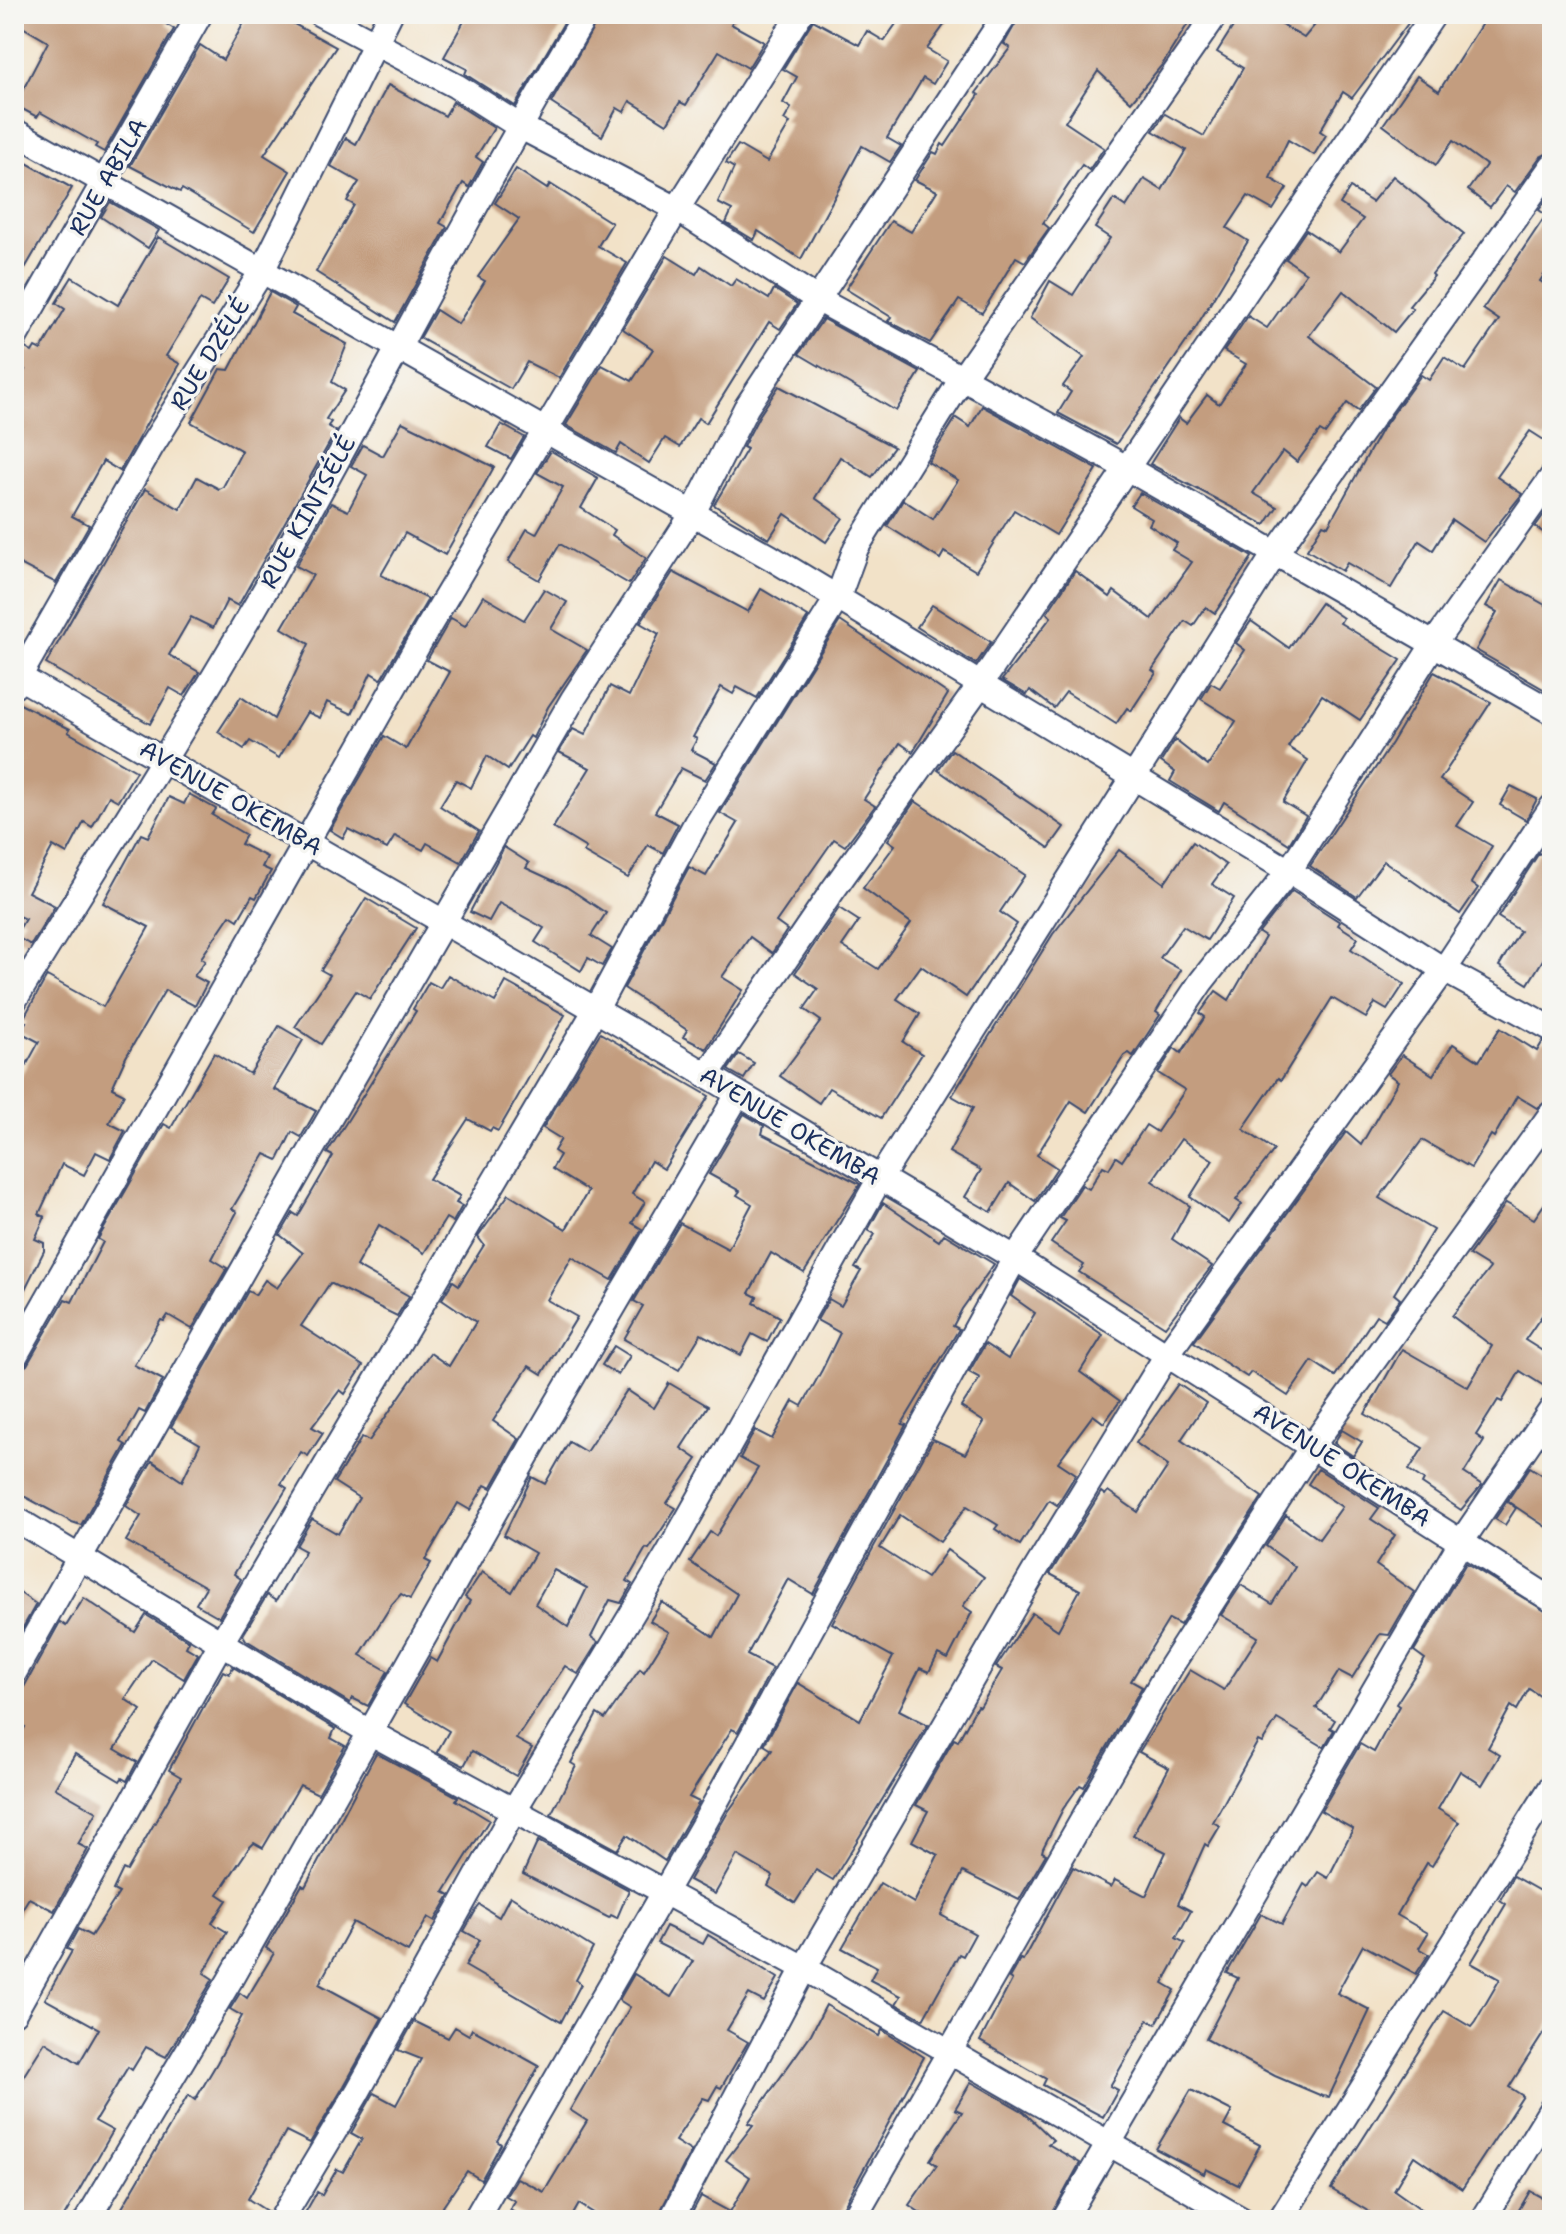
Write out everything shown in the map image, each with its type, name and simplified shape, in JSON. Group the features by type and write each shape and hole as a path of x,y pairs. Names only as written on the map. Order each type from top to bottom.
{"street":[{"name":"RUE ABILA","path":"14,339 200,14"},
{"path":"320,14 456,86 519,126 677,209 817,299 1125,467 1274,555 1435,642 1552,712"},
{"name":"RUE DZÉLÉ","path":"16,679 151,447 262,271 372,43 390,14"},
{"name":"RUE KINTSÉLÉ","path":"14,1001 267,586 401,348 519,126 586,14"},
{"path":"14,1358 427,629 547,433 677,209 800,14"},
{"path":"14,1673 573,699 692,515 746,408 817,299 867,230 1006,14"},
{"path":"14,2013 221,1643 595,1011 696,823 838,597 856,548 963,377 1216,14"},
{"path":"706,1076 833,890 980,685 1434,14"},
{"path":"14,131 838,597 1289,871 1444,970 1552,1029"},
{"path":"281,2220 357,2093 514,1810 668,1554 879,1180 1274,555 1552,166"},
{"path":"475,2220 662,1893 1015,1258 1201,982 1289,871 1435,642 1552,477"},
{"name":"AVENUE OKEMBA","path":"16,679 163,758 1015,1258 1552,1600"},
{"path":"671,2220 804,1968 1034,1572 1168,1353 1444,970 1552,807"},
{"path":"87,2220 737,1096"},
{"path":"853,2220 1171,1666 1313,1445 1552,1113"},
{"path":"1064,2220 1461,1542 1552,1409"},
{"path":"14,1518 371,1733 804,1968 1242,2220"},
{"path":"1280,2220 1552,1786"},
{"path":"1483,2220 1552,2108"}],"building":[{"path":"14,14 172,14 166,24 174,29 104,152 95,147 97,144 40,112 37,117 15,105 48,42 14,22"},
{"path":"249,14 276,14 336,47 264,155 290,171 254,232 182,189 180,192 130,166 200,45 223,60"},
{"path":"468,14 569,14 515,106 465,74 467,69 444,57"},
{"path":"601,14 737,14 731,24 764,42 748,68 719,51 686,105 680,102 667,124 630,101 624,112 617,108 602,136 551,103"},
{"path":"903,14 952,14 927,49 947,61 933,84 923,78 887,138 901,146 890,162 862,146 801,259 758,231 754,240 726,223 732,210 718,203 734,168 726,163 738,145 767,162 790,123 784,120 791,108 783,103 797,77 783,69 813,20 859,45 867,31 884,41"},
{"path":"1021,14 1194,14 1162,65 1131,102 1098,71 1065,122 1104,148 1089,170 1082,165 1043,223 1049,228 1025,262 1016,257 982,313 959,300 930,343 888,321 891,317 846,289 891,221 911,232 937,191 915,180 933,152 937,154 942,144 945,146 979,95 976,93 1010,48 1004,44"},
{"path":"1241,14 1264,14 1304,38 1324,14 1415,14 1352,98 1343,92 1320,131 1326,135 1314,155 1288,140 1270,178 1287,188 1273,210 1248,196 1227,228 1248,241 1193,332 1116,444 1058,413 1071,392 1063,386 1084,357 1030,318 1050,281 1073,295 1110,238 1095,228 1114,199 1126,207 1144,179 1162,190 1186,150 1153,131 1165,114 1204,136 1243,68 1217,52"},
{"path":"1488,14 1552,14 1552,151 1540,157 1515,192 1506,186 1490,207 1468,190 1486,165 1453,141 1436,165 1383,125 1417,76 1439,91"},
{"path":"388,85 445,116 453,102 494,128 476,157 483,162 469,187 463,183 440,223 447,227 395,322 316,272 354,205 347,201 359,182 331,166 346,138 356,144"},
{"path":"14,156 72,188 14,287"},
{"path":"516,169 547,189 550,184 612,223 598,246 627,263 559,378 527,362 511,389 420,338 436,310 458,324 485,281 478,277 519,219 495,203"},
{"path":"1393,176 1464,234 1409,306 1413,309 1394,332 1343,291 1309,336 1376,387 1358,411 1347,403 1325,434 1320,431 1297,462 1283,451 1253,493 1277,507 1265,525 1150,464 1179,418 1186,423 1207,395 1219,404 1246,364 1224,351 1248,316 1267,328 1306,273 1286,259 1306,230 1339,252 1363,219 1340,204 1350,188 1372,202"},
{"path":"1552,192 1552,263 1540,281 1552,289 1552,429 1544,440 1530,431 1497,477 1522,494 1484,542 1452,520 1433,550 1419,541 1391,588 1347,563 1342,571 1307,550 1323,524 1328,526 1382,429 1421,375 1429,380 1444,357 1465,370 1499,320 1483,309 1546,215 1539,210"},
{"path":"110,202 159,230 148,248 101,217"},
{"path":"158,237 229,279 212,307 200,300 166,356 180,364 120,471 103,461 72,516 89,525 56,583 14,561 14,390 25,370 14,364 14,354 25,348 32,352 35,347 41,350 65,309 56,303 72,277 118,305"},
{"path":"667,256 696,274 701,266 731,286 736,279 769,299 774,289 797,304 780,329 769,322 706,423 698,418 680,447 665,438 649,463 621,444 616,453 566,425 602,365 632,381 653,349 623,329"},
{"path":"270,292 296,307 292,314 347,344 332,382 345,390 326,419 331,422 328,426 336,431 238,606 227,600 213,628 191,617 169,655 199,672 184,696 170,688 150,724 46,664 145,489 180,509 197,477 219,489 223,487 242,451 191,422 220,369 229,370"},
{"path":"823,319 920,372 896,411 799,354"},
{"path":"779,386 894,447 872,477 840,457 815,498 843,518 826,542 785,514 769,539 714,505 747,449 743,447 759,416"},
{"path":"982,406 1097,469 1056,535 1014,510 976,571 944,552 940,559 887,526 903,500 933,519 958,480 928,462 956,418 970,427"},
{"path":"402,422 494,467 445,555 405,533 381,575 428,599 381,679 371,673 352,714 327,702 320,718 307,712 279,758 250,741 244,749 218,732 241,697 274,719 309,644 282,628 313,575 296,566 331,503 348,511 367,475 351,466 363,445 383,456"},
{"path":"501,424 524,437 511,459 488,447"},
{"path":"551,451 598,478 581,508 615,530 612,535 646,558 629,584 560,544 539,580 508,562 527,529 536,534 563,487 537,473"},
{"path":"1140,493 1252,557 1215,613 1206,607 1193,626 1185,621 1152,670 1156,673 1131,711 1127,708 1116,724 1066,692 1054,708 1030,690 1027,695 1002,680 1051,617 1047,613 1075,571 1110,597 1114,591 1152,619 1192,562 1172,550 1177,543 1149,525 1152,519 1131,506"},
{"path":"1547,510 1552,513 1552,538 1535,527"},
{"path":"673,572 748,612 761,589 808,617 757,698 737,687 733,694 721,687 693,737 697,739 691,750 716,763 705,780 681,768 655,812 678,824 663,853 648,845 628,878 583,852 586,848 553,828 590,768 559,752 573,729 585,735 610,686 629,696 659,634 640,623"},
{"path":"1501,580 1552,609 1552,694 1476,650 1497,612 1486,606"},
{"path":"544,589 567,602 551,629 587,650 548,707 533,738 530,736 508,770 487,756 471,788 456,780 440,806 479,831 461,862 427,843 423,850 395,836 387,849 348,829 343,838 330,830 384,736 406,749 450,672 427,660 451,618 465,626 483,596 524,620"},
{"path":"1321,603 1343,618 1340,623 1401,660 1360,720 1322,695 1288,747 1308,760 1283,802 1306,816 1289,844 1224,802 1219,811 1170,781 1175,772 1161,762 1175,740 1208,766 1236,721 1201,699 1211,683 1220,688 1245,650 1236,643 1251,621 1289,648"},
{"path":"932,605 991,642 976,664 917,627"},
{"path":"840,621 948,694 913,752 900,743 864,799 875,806 845,846 834,839 776,922 787,930 772,953 750,937 722,977 743,990 706,1049 683,1037 687,1030 624,988 689,867 706,876 738,823 720,813"},
{"path":"1434,672 1491,702 1440,780 1473,802 1457,826 1492,846 1471,883 1478,888 1460,914 1384,861 1357,897 1310,866 1392,743"},
{"path":"14,701 70,729 68,732 136,771 118,801 109,796 92,827 84,822 67,854 53,846 28,892 55,906 31,945 15,936 25,919 16,915 14,919"},
{"path":"952,750 1064,827 1049,848 938,770"},
{"path":"1511,786 1537,799 1526,820 1500,805"},
{"path":"189,794 216,809 212,815 246,835 241,844 267,857 262,867 271,871 256,898 252,896 238,920 230,915 201,958 205,961 194,976 207,983 195,1006 165,990 126,1057 112,1088 124,1094 109,1123 125,1131 110,1159 96,1152 84,1175 62,1164 39,1214 45,1217 35,1239 44,1243 44,1251 14,1311 14,1088 39,1042 20,1032 26,1022 22,1021 47,976 103,1007 149,927 103,903 141,834 148,837 169,797 184,804"},
{"path":"915,801 1025,875 1000,912 1017,924 966,997 921,966 897,999 920,1014 903,1042 922,1054 881,1118 829,1088 819,1103 780,1076 821,1021 804,1009 818,989 795,973 839,908 859,921 842,946 878,969 911,923 863,888 895,845 888,840"},
{"path":"1193,842 1226,865 1212,884 1234,898 1207,940 1183,926 1160,958 1181,970 1156,1012 1160,1015 1133,1056 1129,1053 1124,1056 1088,1112 1071,1101 1037,1155 1057,1168 1035,1201 1009,1183 991,1212 965,1197 981,1170 949,1152 973,1108 952,1096 1053,934 1119,850 1164,883"},
{"path":"504,847 529,863 526,868 565,886 606,913 591,936 612,949 602,966 588,958 581,971 535,942 544,928 499,903 489,921 470,912"},
{"path":"1539,853 1552,861 1552,945 1528,984 1499,966 1520,931 1498,917"},
{"path":"1292,891 1340,922 1338,925 1358,938 1351,949 1404,984 1387,1010 1375,1003 1366,1018 1332,998 1281,1080 1278,1078 1243,1129 1274,1150 1236,1200 1242,1204 1229,1223 1190,1197 1213,1160 1181,1139 1152,1181 1190,1206 1172,1239 1212,1266 1165,1327 1079,1272 1084,1265 1051,1243 1066,1221 1060,1218 1082,1185 1089,1189 1103,1166 1109,1169 1116,1157 1122,1161 1146,1125 1157,1132 1185,1090 1158,1073 1174,1048 1181,1053 1205,1017 1200,1013 1216,991 1229,1000 1265,937 1259,933"},
{"path":"366,898 416,928 370,999 356,991 321,1044 295,1027 330,975 321,970"},
{"path":"448,975 495,1002 506,982 565,1015 498,1131 492,1128 490,1131 468,1119 429,1179 460,1196 456,1203 462,1206 453,1222 446,1218 424,1253 379,1225 356,1266 409,1296 397,1316 330,1283 301,1326 363,1366 345,1394 340,1390 312,1427 323,1433 308,1456 301,1452 281,1484 287,1488 234,1574 241,1579 219,1617 196,1604 206,1587 126,1541 141,1516 126,1506 152,1461 182,1481 200,1444 171,1427 248,1291 255,1295 265,1280 277,1288 303,1253 280,1235 293,1213 298,1216 333,1156 327,1153 416,1011 413,1009 429,982 440,988"},
{"path":"279,1026 303,1040 274,1089 316,1111 301,1137 292,1132 278,1160 265,1154 232,1209 237,1212 212,1259 227,1268 192,1329 168,1315 164,1321 161,1320 134,1365 163,1380 145,1413 139,1410 121,1442 126,1445 81,1525 72,1522 14,1491 14,1373 27,1365 65,1299 72,1302 103,1242 98,1239 164,1124 171,1128 214,1053 250,1074"},
{"path":"1500,1028 1537,1051 1543,1041 1552,1044 1552,1098 1537,1108 1517,1096 1494,1137 1491,1135 1471,1168 1422,1140 1379,1198 1433,1230 1394,1294 1400,1299 1385,1320 1376,1315 1335,1376 1312,1361 1288,1396 1251,1372 1247,1377 1194,1342 1346,1132 1361,1145 1398,1081 1388,1074 1402,1055 1433,1075 1453,1044 1479,1061"},
{"path":"600,1033 709,1096 664,1169 651,1161 632,1194 645,1202 632,1223 642,1229 612,1280 572,1257 547,1300 577,1317 542,1374 529,1366 493,1421 519,1439 491,1488 485,1485 470,1510 458,1503 425,1560 431,1563 410,1599 401,1594 392,1604 360,1655 388,1671 368,1706 352,1698 350,1703 246,1640 243,1635 267,1595 276,1601 305,1551 296,1546 312,1519 338,1534 359,1498 334,1482 362,1437 369,1441 430,1353 449,1366 476,1322 442,1299 453,1281 459,1285 484,1245 478,1237 509,1194 566,1229 588,1191 552,1169 560,1155 554,1151 561,1139 543,1128"},
{"path":"739,1054 754,1063 744,1079 728,1070"},
{"path":"744,1114 764,1126 762,1134 860,1184 804,1273 771,1253 749,1293 757,1297 754,1303 780,1317 767,1342 752,1334 741,1355 701,1334 679,1370 624,1339 643,1306 634,1301 680,1223 728,1249 752,1204 737,1195 740,1191 709,1174"},
{"path":"1552,1193 1552,1301 1525,1340 1552,1357 1552,1374 1544,1386 1520,1371 1502,1402 1498,1400 1476,1435 1484,1441 1464,1473 1482,1485 1461,1510 1422,1484 1424,1480 1409,1470 1423,1448 1365,1414 1402,1349 1468,1387 1492,1346 1452,1316 1490,1268 1469,1255 1506,1203 1534,1219"},
{"path":"883,1203 939,1241 944,1234 994,1264 962,1309 953,1326 959,1329 902,1424 906,1425 813,1594 788,1579 747,1655 772,1668 738,1732 732,1729 689,1797 699,1802 665,1861 627,1835 617,1850 551,1814 576,1766 571,1763 597,1714 605,1719 640,1669 644,1672 669,1632 650,1621 662,1602 714,1637 737,1594 690,1562 710,1532 716,1536 758,1468 740,1458 755,1430 772,1439 793,1401 802,1406 822,1370 840,1333 817,1320 829,1299 841,1306 861,1271 855,1268 875,1234 868,1230"},
{"path":"1020,1279 1103,1335 1080,1372 1120,1401 1104,1423 1093,1415 1058,1462 1076,1474 1057,1505 1049,1500 1020,1545 995,1529 998,1525 967,1506 940,1542 900,1515 880,1548 927,1578 947,1550 984,1577 963,1606 972,1612 948,1659 938,1654 929,1672 920,1668 899,1710 928,1725 833,1880 816,1870 795,1903 768,1886 773,1876 737,1855 715,1894 689,1880 728,1812 772,1750 764,1745 798,1683 860,1720 893,1657 832,1623 933,1439 965,1454 984,1422 961,1407 980,1378 969,1372 985,1344 1008,1359 1035,1313 1011,1296"},
{"path":"614,1346 630,1356 618,1375 602,1365"},
{"path":"669,1383 708,1406 681,1448 697,1459 667,1503 676,1508 649,1549 646,1548 627,1581 632,1584 621,1603 610,1600 591,1637 598,1642 578,1674 565,1666 516,1739 532,1748 516,1776 472,1751 464,1766 437,1752 449,1731 404,1704 430,1658 437,1662 470,1601 465,1597 482,1572 512,1592 535,1553 504,1535 532,1477 545,1484 569,1442 586,1452 627,1390 654,1408","holes":["554,1570 587,1588 568,1627 535,1604"]},
{"path":"1178,1384 1206,1403 1181,1440 1262,1497 1180,1625 1169,1619 1131,1681 1142,1687 1084,1787 1080,1785 1063,1809 1043,1848 1042,1852 1046,1854 1019,1900 963,1872 941,1915 975,1934 963,1956 959,1954 923,2019 896,2004 901,1996 870,1980 877,1967 842,1948 880,1883 914,1903 938,1855 912,1841 928,1811 916,1805 954,1739 958,1741 977,1706 980,1707 1002,1670 996,1667 1032,1613 1058,1630 1080,1590 1050,1574 1101,1492 1105,1495 1108,1491 1138,1512 1168,1466 1136,1443"},
{"path":"1342,1430 1362,1442 1353,1456 1334,1443"},
{"path":"1530,1467 1552,1481 1552,1531 1507,1501"},
{"path":"1318,1469 1379,1508 1371,1519 1395,1535 1376,1565 1414,1592 1389,1635 1380,1634 1352,1678 1339,1671 1316,1708 1335,1720 1330,1728 1334,1730 1324,1747 1277,1719 1262,1743 1258,1741 1213,1822 1220,1826 1208,1846 1205,1844 1178,1904 1191,1911 1176,1938 1185,1943 1163,1983 1175,1990 1156,2024 1148,2020 1110,2086 1118,2090 1103,2117 1043,2085 1046,2079 980,2041 1012,1980 1009,1978 1020,1959 1023,1960 1073,1867 1111,1887 1115,1880 1146,1896 1166,1852 1133,1835 1169,1768 1139,1752 1190,1670 1224,1690 1258,1637 1221,1615 1241,1585 1272,1604 1295,1567 1266,1546 1286,1515 1319,1539 1342,1507 1308,1484"},
{"path":"1507,1501 1516,1508 1505,1525 1495,1519"},
{"path":"1466,1563 1552,1615 1552,1697 1545,1694 1543,1698 1529,1689 1517,1710 1511,1706 1488,1748 1500,1755 1482,1785 1460,1771 1438,1809 1459,1822 1432,1866 1427,1863 1397,1915 1428,1933 1419,1948 1429,1954 1416,1974 1363,1945 1337,1993 1370,2010 1329,2097 1322,2096 1275,2076 1206,2039 1238,1978 1227,1973 1261,1914 1282,1924 1304,1884 1308,1887 1318,1872 1328,1878 1353,1829 1321,1811 1360,1744 1374,1752 1399,1706 1396,1704 1425,1659 1414,1651"},
{"path":"14,1589 36,1604 20,1633 14,1629"},
{"path":"84,1598 135,1632 146,1615 189,1641 186,1647 198,1654 184,1679 152,1659 125,1699 141,1710 115,1749 137,1762 127,1781 122,1778 120,1781 75,1754 55,1788 97,1812 78,1844 88,1849 54,1911 29,1898 14,1922 14,1748 25,1727 14,1721 14,1705 60,1622 66,1626"},
{"path":"233,1667 335,1729 331,1738 345,1746 318,1794 300,1785 263,1848 254,1843 249,1848 218,1894 227,1900 212,1923 227,1932 204,1973 213,1979 166,2057 146,2047 132,2070 128,2067 95,2121 113,2131 62,2220 14,2220 14,2091 45,2042 79,2063 99,2029 45,1999 72,1951 67,1949 78,1929 91,1936 119,1893 113,1890 123,1869 127,1871 181,1777 169,1770 223,1671 229,1674"},
{"path":"376,1753 458,1797 456,1800 489,1820 444,1892 450,1895 435,1921 428,1917 408,1952 353,1922 319,1984 382,2018 344,2086 310,2143 286,2131 248,2199 268,2212 266,2220 115,2220 188,2095 195,2100 217,2063 242,2016 230,2009 240,1993 247,1998 274,1953 266,1948 302,1885 305,1887"},
{"path":"538,1841 629,1890 617,1918 611,1915 609,1918 523,1874"},
{"path":"1513,1876 1552,1898 1552,2020 1509,2087 1523,2096 1462,2189 1414,2156 1394,2190 1436,2220 1383,2220 1331,2189 1444,2011 1471,2027 1475,2022 1500,1979 1471,1963 1506,1904 1500,1900"},
{"path":"510,1896 593,1948 576,1980 581,1984 561,2022 465,1966 480,1940 464,1931 476,1910 480,1905 499,1917"},
{"path":"666,1926 703,1944 708,1935 778,1978 764,2002 749,1994 727,2030 748,2042 721,2088 717,2086 709,2100 703,2098 675,2141 691,2151 656,2220 605,2220 579,2204 570,2220 529,2220 510,2209 515,2201 506,2196 517,2178 544,2192 587,2121 570,2110 630,2007 619,2000 634,1974 671,1997 693,1961 657,1943"},
{"path":"826,2005 879,2036 882,2030 924,2057 836,2220 688,2220 701,2196 730,2212 750,2177 726,2160 753,2125 748,2123 811,2034"},
{"path":"414,2021 448,2038 455,2027 469,2035 472,2029 539,2066 497,2141 501,2144 481,2180 467,2171 434,2220 318,2220 305,2213 317,2192 322,2195 337,2169 343,2172 362,2139 351,2133 374,2093 396,2105 421,2059 398,2050"},
{"path":"971,2082 1024,2112 1053,2140 1048,2144 1080,2163 1049,2220 931,2220 909,2205 937,2165 930,2160 962,2112 955,2109"},
{"path":"1191,2090 1232,2111 1224,2126 1260,2145 1238,2185 1206,2169 1204,2174 1156,2149"},
{"path":"1530,2191 1552,2203 1552,2220 1513,2220"}]}
